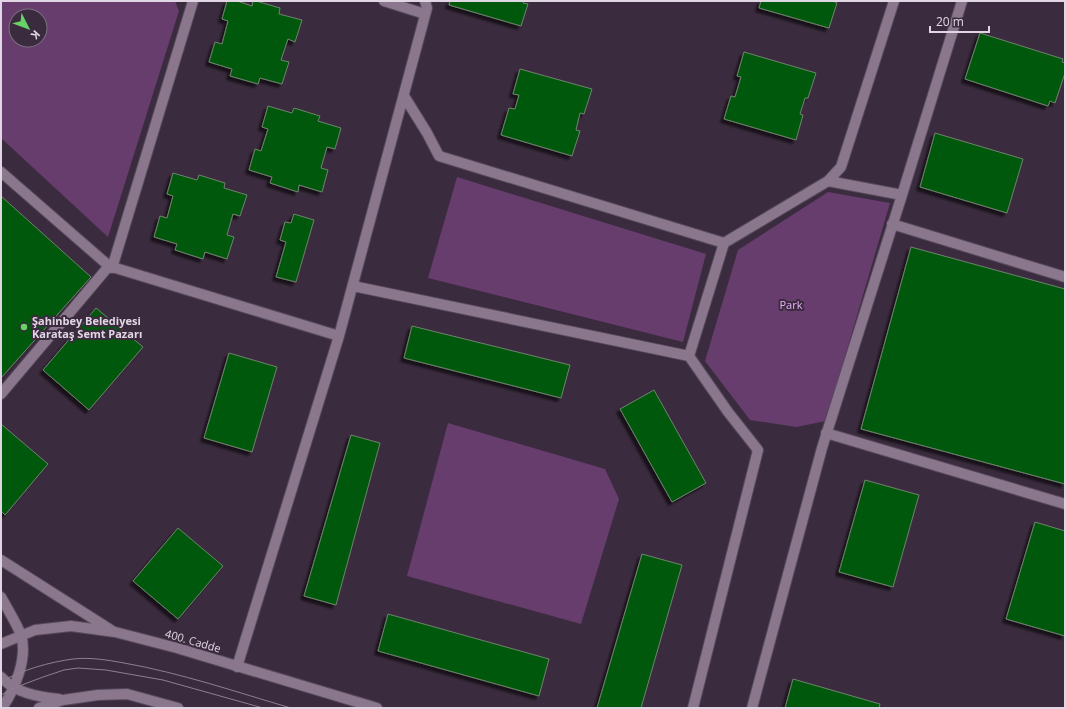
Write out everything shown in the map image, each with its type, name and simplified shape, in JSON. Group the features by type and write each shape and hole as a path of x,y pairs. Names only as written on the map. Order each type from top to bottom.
{"street":[{"path":"1,394 111,267 194,1"},
{"path":"237,667 339,336 428,6 384,1"},
{"path":"689,356 724,243 828,181 841,167 894,1"},
{"path":"752,708 826,434 962,1"},
{"path":"404,96 427,133 439,156 724,243"},
{"path":"1,172 111,267 339,336"},
{"path":"828,181 902,195"},
{"path":"892,224 1065,277"},
{"path":"353,286 689,356 728,412 758,450 693,708"},
{"path":"826,434 1065,504"},
{"path":"1,560 115,632"},
{"path":"1,597 21,636 23,657 20,673 14,688 2,708"},
{"name":"400. Cadde","path":"1,644 35,630 71,626 115,632 177,648 377,708"},
{"path":"1,677 14,688 43,698 63,700"},
{"path":"39,708 63,700 98,695 128,694 178,708"}],"green space":[{"path":"1,1 175,1 179,11 108,237 1,138"},
{"path":"457,177 706,254 683,342 428,278"},
{"name":"Park","path":"828,192 890,203 826,421 796,427 750,420 705,361 738,250"},
{"path":"448,423 605,469 619,499 581,624 407,576"}],"building":[{"path":"227,1 237,1 252,6 253,1 256,1 280,8 279,14 302,20 295,42 288,39 281,60 289,62 282,84 260,78 258,84 230,76 232,69 209,62 215,42 222,44 228,21 222,19"},
{"path":"450,1 524,1 523,3 528,4 521,26 449,5"},
{"path":"761,1 833,1 837,3 829,28 759,8"},
{"path":"980,33 1063,59 1062,62 1065,63 1065,73 1055,103 1050,101 1048,106 965,79"},
{"path":"744,52 816,73 808,98 805,98 800,114 803,115 796,140 724,119 731,96 735,97 741,77 737,76"},
{"path":"520,69 592,89 584,114 580,113 576,130 580,131 572,156 501,135 509,108 515,109 519,95 513,94"},
{"path":"268,106 292,113 294,108 320,116 318,121 341,128 335,149 327,147 321,168 328,170 322,192 299,185 298,192 270,183 272,177 249,170 255,149 261,151 268,129 262,127"},
{"path":"935,133 1023,159 1007,213 920,187"},
{"path":"173,173 197,180 199,175 225,183 224,188 247,195 240,216 233,214 227,235 234,237 227,259 205,252 203,259 175,250 177,244 154,237 160,216 167,218 173,196 167,194"},
{"name":"Şahinbey Belediyesi Karataş Semt Pazarı","path":"1,196 91,277 1,378"},
{"path":"294,214 314,220 296,282 276,277 286,242 280,240 285,222 291,223"},
{"path":"911,247 1065,289 1065,484 861,429"},
{"path":"96,308 143,347 89,410 43,370"},
{"path":"412,326 570,365 561,398 404,358"},
{"path":"229,353 277,367 252,452 204,438"},
{"path":"654,390 706,483 672,502 620,409"},
{"path":"1,424 48,464 5,515 1,511"},
{"path":"351,435 380,443 336,605 304,596"},
{"path":"865,480 919,495 893,587 839,572"},
{"path":"1035,522 1065,531 1065,636 1006,619"},
{"path":"178,528 223,566 178,619 133,581"},
{"path":"642,554 682,565 641,708 597,708"},
{"path":"388,614 549,659 539,696 378,651"},
{"path":"793,679 880,704 879,708 785,708"}],"tram line":[{"path":"1,682 27,670 55,662 79,658 98,659 166,672 291,708"},
{"path":"1,695 14,688 43,677 64,670 78,668 106,670 163,680 263,708"}],"place":[{"name":"Şahinbey Belediyesi Karataş Semt Pazarı","path":"24,327"}]}
